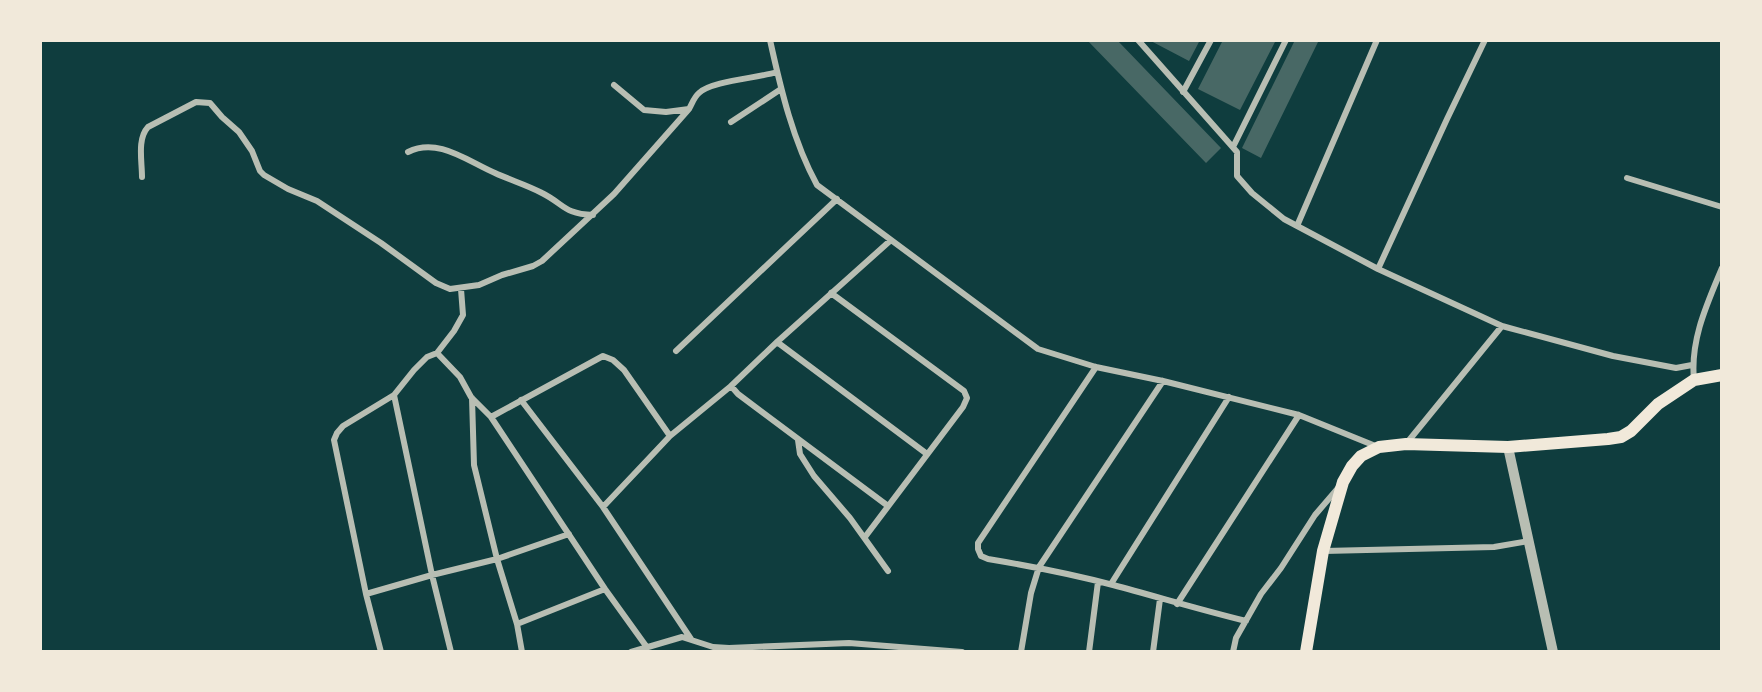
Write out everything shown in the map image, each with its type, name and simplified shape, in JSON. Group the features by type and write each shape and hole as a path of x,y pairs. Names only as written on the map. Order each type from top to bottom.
{"main road":[{"path":"1306,651 1323,551 1343,482 1357,460 1379,447 1406,444 1508,447 1621,437 1631,431 1664,400 1694,380 1722,375"}],"street":[{"path":"770,40 781,89 805,163 817,185 1038,349 1096,367 1299,415 1379,447"},
{"path":"1184,92 1211,40"},
{"path":"1233,147 1287,40"},
{"path":"1297,226 1377,40"},
{"path":"1378,268 1485,40"},
{"path":"1139,41 1237,152 1237,176 1252,193 1284,219 1378,268 1502,326 1613,356 1676,368 1692,365"},
{"path":"142,177 141,139 148,127 196,102 210,104 239,132 264,175 288,189 317,201 436,282 450,289 461,289 533,266 551,254 614,194 689,109 697,94 704,89 777,72"},
{"path":"614,85 644,110 666,112 689,109"},
{"path":"731,122 781,89"},
{"path":"408,152 419,147 448,150 542,192 568,210 578,214 592,215"},
{"path":"1627,178 1722,207"},
{"path":"676,351 837,199"},
{"path":"603,507 670,436 731,386 891,240"},
{"path":"1694,380 1692,365 1698,332 1722,268"},
{"path":"381,651 366,594 334,440 343,426 394,395 427,357 437,352 463,315 461,289"},
{"path":"831,293 964,391 967,399 865,537"},
{"path":"1406,444 1502,326"},
{"path":"777,342 927,454"},
{"path":"437,352 460,377 471,397 491,417 605,589 646,646"},
{"path":"491,417 603,356 613,360 624,370 670,436"},
{"path":"1096,367 978,543 981,556 1111,584 1177,604 1246,621"},
{"path":"1021,651 1038,567 1163,381"},
{"path":"731,386 738,394 798,440 888,506"},
{"path":"394,395 432,576 452,651"},
{"path":"471,397 474,465 497,559 517,624 522,651"},
{"path":"1111,584 1229,397"},
{"path":"522,400 603,507 691,639"},
{"path":"1177,604 1299,415"},
{"path":"798,440 800,454 814,476 865,537 888,571"},
{"path":"1508,447 1553,651"},
{"path":"1233,651 1236,638 1261,594 1281,568 1315,515 1343,482"},
{"path":"366,594 497,559 569,534"},
{"path":"1323,551 1494,547 1529,542"},
{"path":"1089,651 1098,582"},
{"path":"517,624 605,589"},
{"path":"1153,651 1160,599"},
{"path":"631,651 676,638 691,639 729,650 849,643 962,651"}],"building":[{"path":"1087,40 1117,40 1221,148 1206,163"},
{"path":"1149,40 1200,40 1189,61"},
{"path":"1223,40 1276,40 1240,110 1198,89"},
{"path":"1295,40 1319,40 1261,158 1242,148"}]}
